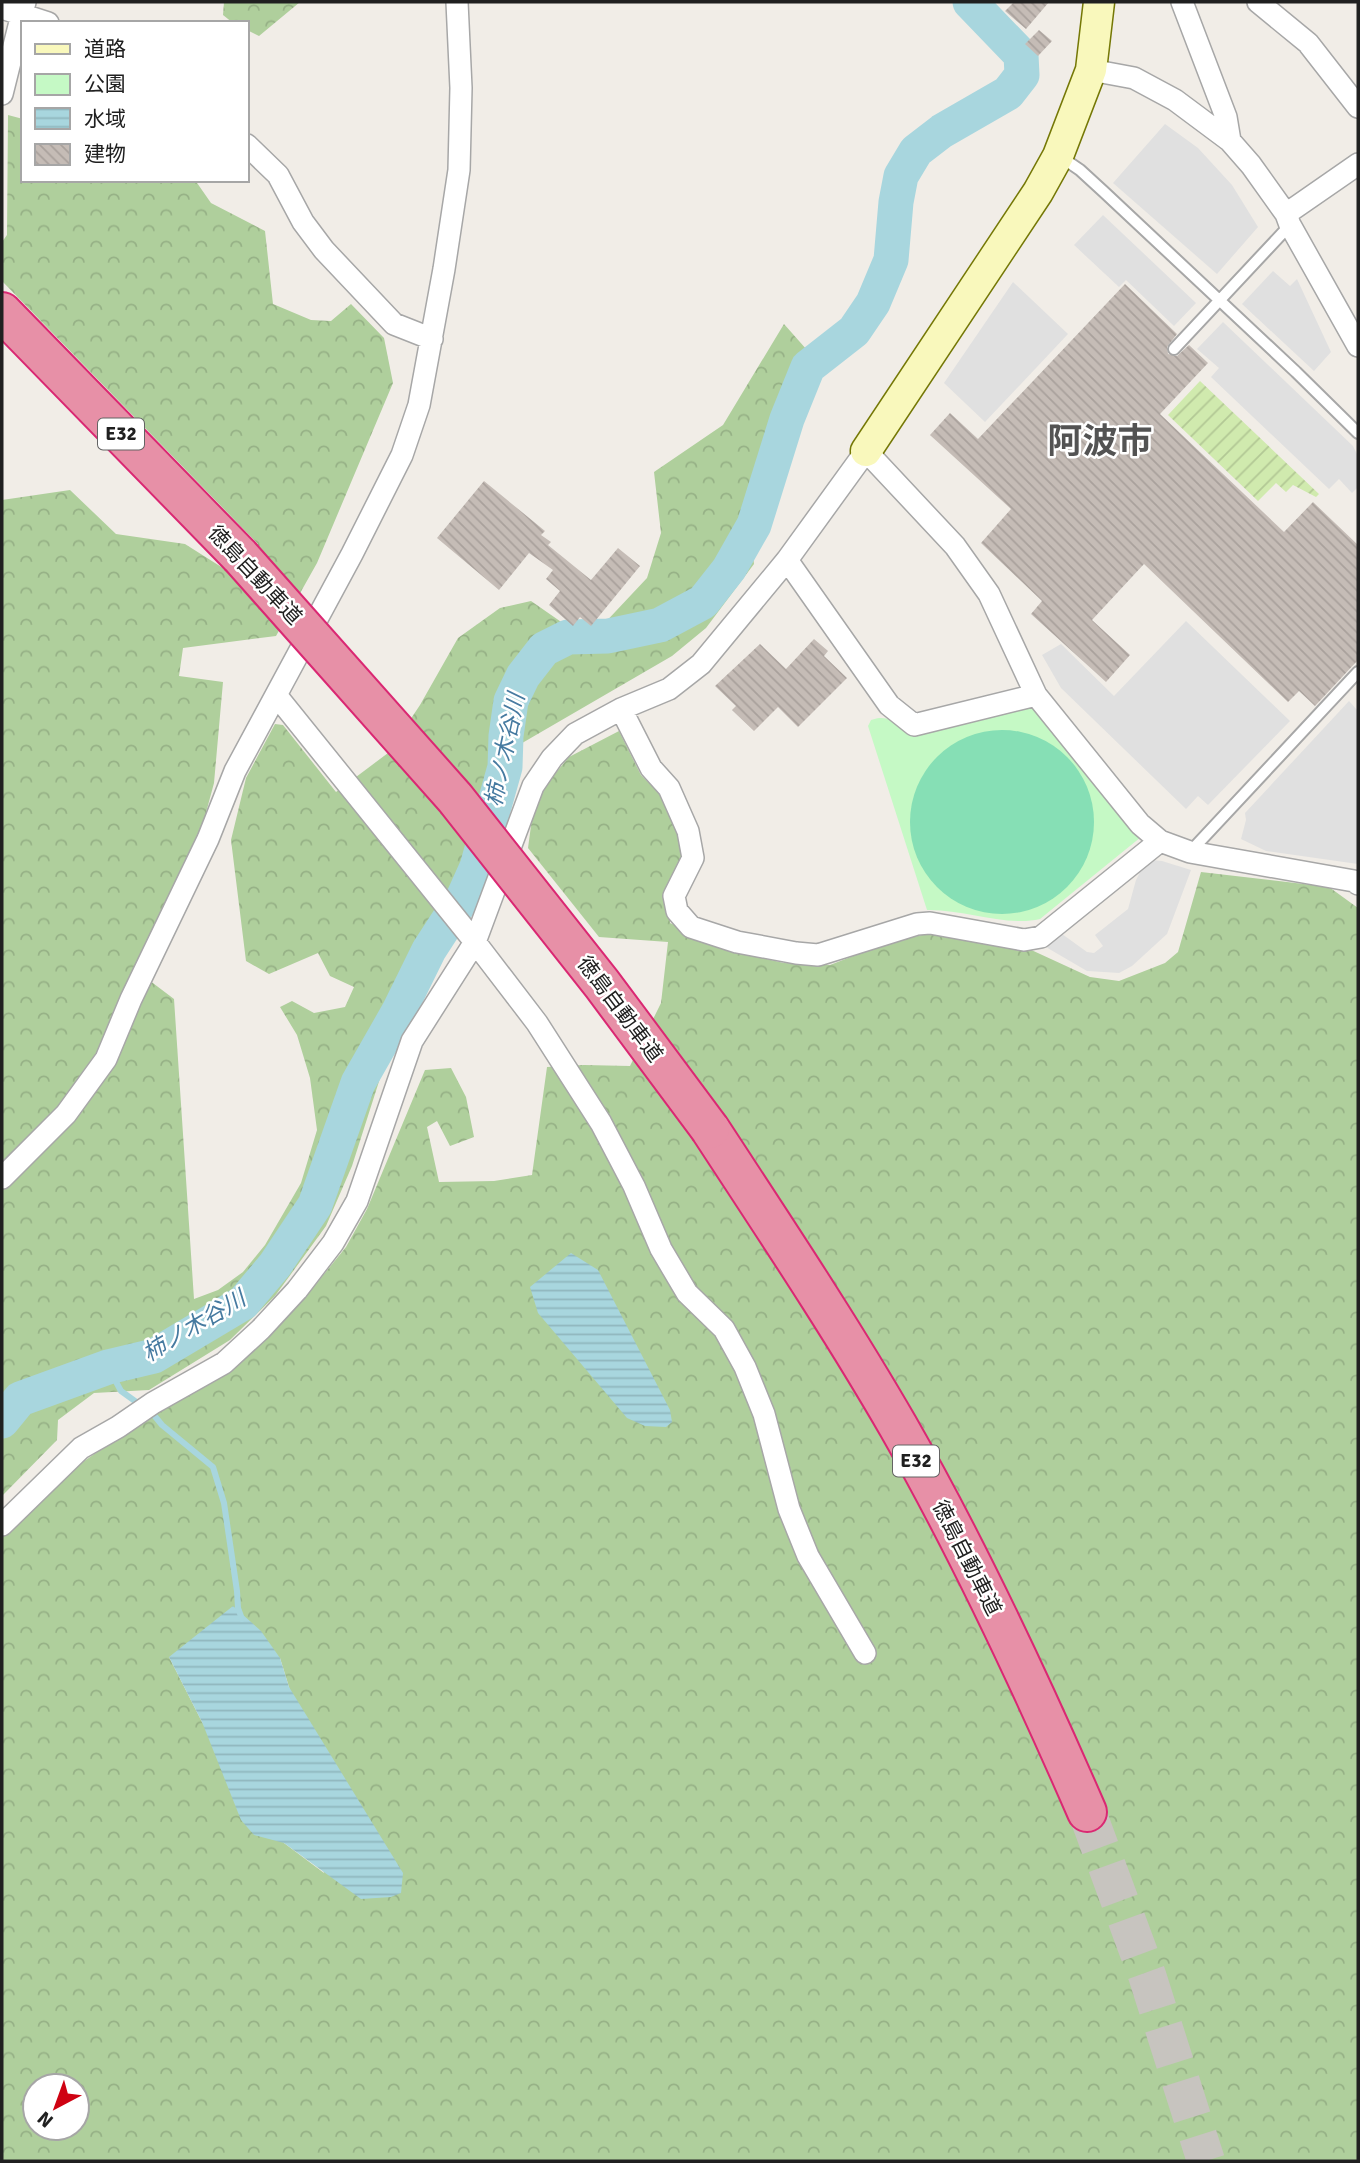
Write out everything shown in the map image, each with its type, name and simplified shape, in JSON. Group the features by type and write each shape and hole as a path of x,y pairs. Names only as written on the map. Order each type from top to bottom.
{"highway":[{"name":"徳島自動車道","path":"2,313 240,556 455,798 602,984 710,1129 810,1280 898,1427 1028,1678 1087,1812"}],"street":[{"path":"2,1178 65,1114 106,1059 131,999 208,839 235,771 352,554 401,455 419,405 459,170 461,88 457,2"},
{"path":"2,1525 81,1448 224,1363 261,1329 297,1290 334,1243 357,1201 412,1041 475,942 533,786 551,758 575,734 621,709 669,689 701,664 787,560 866,451 1038,192 1058,156 1091,70 1099,2"},
{"path":"1182,2 1226,117 1230,141"},
{"path":"1258,2 1308,43 1358,107"},
{"path":"2,94 16,8 44,21"},
{"path":"1091,70 1134,78 1175,100 1230,141 1251,165 1288,219 1358,346"},
{"path":"248,146 278,175 303,222 324,250 394,324 432,339"},
{"path":"1288,219 1358,164"},
{"path":"866,451 955,546 989,594 1036,695 1140,824 1160,841 1190,852 1354,881 1358,884"},
{"path":"787,560 889,705 915,725 1036,695"},
{"path":"276,695 475,942 544,1034 601,1124 634,1186 662,1249 687,1293 724,1329 745,1367 764,1414 789,1509 808,1556 865,1653"},
{"path":"621,709 651,768 670,788 688,831 693,858 674,896 677,911 691,927 737,943 818,955 917,924 930,923 1024,940 1041,937 1160,841"}],"lane":[{"path":"1058,156 1080,170 1358,433"},
{"path":"1174,348 1220,300 1288,219"},
{"path":"1190,852 1358,672"}],"green space":[{"path":"224,2 300,2 259,36 248,30 248,21 230,21 223,15"},
{"path":"8,115 21,118 21,182 196,182 211,203 265,231 273,304 311,320 331,321 351,304 384,338 393,383 317,563 276,636 183,648 179,676 223,682 214,783 196,850 137,971 174,999 194,1299 218,1290 243,1272 265,1245 301,1183 317,1130 310,1078 297,1035 280,1007 292,1001 314,1013 345,1007 354,987 330,976 318,953 269,974 246,961 231,840 246,778 275,724 283,725 336,792 388,753 420,705 458,638 500,608 531,601 567,626 582,631 600,628 647,578 661,533 654,472 723,425 784,324 807,350 748,514 754,564 706,628 672,656 493,760 470,864 408,972 382,1072 352,1166 326,1226 275,1296 230,1340 149,1390 94,1393 58,1420 57,1440 2,1496 2,500 70,490 116,534 185,544 234,575 258,544 2,281 2,242 7,235"},
{"path":"1200,381 1319,494 1316,497 1293,485 1286,492 1276,483 1258,501 1168,415"},
{"path":"1025,704 1034,709 1141,837 1040,919 1013,921 927,910 868,726 871,720 877,718 889,719 915,736"},
{"path":"1002,730 1020,731 1037,737 1053,745 1067,757 1079,771 1087,787 1093,804 1093,840 1087,857 1079,873 1067,887 1053,899 1037,907 1020,913 1002,914 984,913 967,907 951,899 937,887 925,873 917,857 911,840 910,822 911,804 917,787 925,771 937,757 951,745 967,737 984,731"},
{"path":"619,731 641,775 658,792 679,827 682,858 667,892 670,923 732,951 784,963 830,965 884,944 926,934 1027,948 1090,977 1119,981 1165,963 1178,952 1201,872 1329,887 1358,908 1358,2161 2,2161 2,1538 80,1464 130,1429 240,1361 303,1300 346,1247 367,1209 425,1070 451,1068 466,1097 474,1137 450,1146 437,1121 427,1127 439,1182 494,1181 532,1175 547,1067 630,1066 661,1003 668,942 599,937 528,848 533,811 547,783 569,757","holes":["169,1657 280,1658 289,1687 324,1873 284,1843 202,1722"]}],"shaded area":[{"path":"1165,124 1198,148 1232,185 1258,227 1217,274 1113,183"},
{"path":"1103,215 1196,303 1174,326 1126,280 1119,287 1074,245"},
{"path":"1273,271 1290,286 1297,279 1331,352 1314,371 1242,304"},
{"path":"1013,282 1068,334 985,422 944,383"},
{"path":"1223,322 1353,446 1358,456 1358,487 1352,493 1339,479 1329,489 1211,377 1219,368 1197,349"},
{"path":"1186,621 1290,721 1208,805 1198,796 1186,809 1061,688 1042,655 1061,644 1114,696"},
{"path":"1349,701 1358,711 1358,864 1266,851 1241,839 1245,813"},
{"path":"1151,860 1191,870 1167,934 1132,966 1119,973 1087,971 1039,943 1061,925 1062,934 1087,952 1094,953 1103,946 1095,935 1128,909 1136,880 1143,866"}],"water":[{"path":"571,1253 598,1270 670,1410 672,1422 666,1427 645,1426 627,1418 538,1313 530,1287"},
{"path":"233,1606 261,1631 280,1658 289,1687 403,1873 401,1893 391,1897 361,1899 284,1843 254,1835 241,1820 202,1722 169,1657"}],"building":[{"path":"1014,2 1049,2 1026,29 1005,11"},
{"path":"1039,30 1052,41 1038,56 1025,44"},
{"path":"1125,284 1177,334 1167,347 1168,354 1177,356 1189,345 1208,363 1160,414 1284,532 1313,502 1358,545 1358,660 1315,706 1299,691 1288,702 1144,564 1092,620 1130,655 1106,682 1031,614 1042,601 981,543 1011,509 930,435 950,413 978,439"},
{"path":"484,481 545,531 541,535 551,542 548,545 591,580 618,548 640,566 591,626 580,617 573,626 549,605 560,591 546,579 553,570 529,553 499,590 437,538"},
{"path":"814,639 828,651 824,656 847,678 798,727 778,707 754,731 732,710 736,706 715,686 760,644 786,669"}],"waterway":[{"name":"柿ノ木谷川","path":"2,1421 20,1399 108,1367 154,1356 243,1303 275,1265 315,1205 358,1083 399,1011 429,950 464,896 477,867 505,767 511,701 523,676 544,649 568,637 608,636 660,625 703,602 729,569 754,525 787,419 808,367 854,331 873,303 891,260 901,176 916,151 942,131 1008,93 1022,75 1021,55 970,2"},
{"path":"108,1367 121,1391 153,1414 162,1425 213,1467 224,1503 238,1608 242,1619"}],"tunnel":[{"path":"1087,1812 1147,1975 1206,2161"}],"district":[{"name":"阿波市","path":"1100,441"}]}
